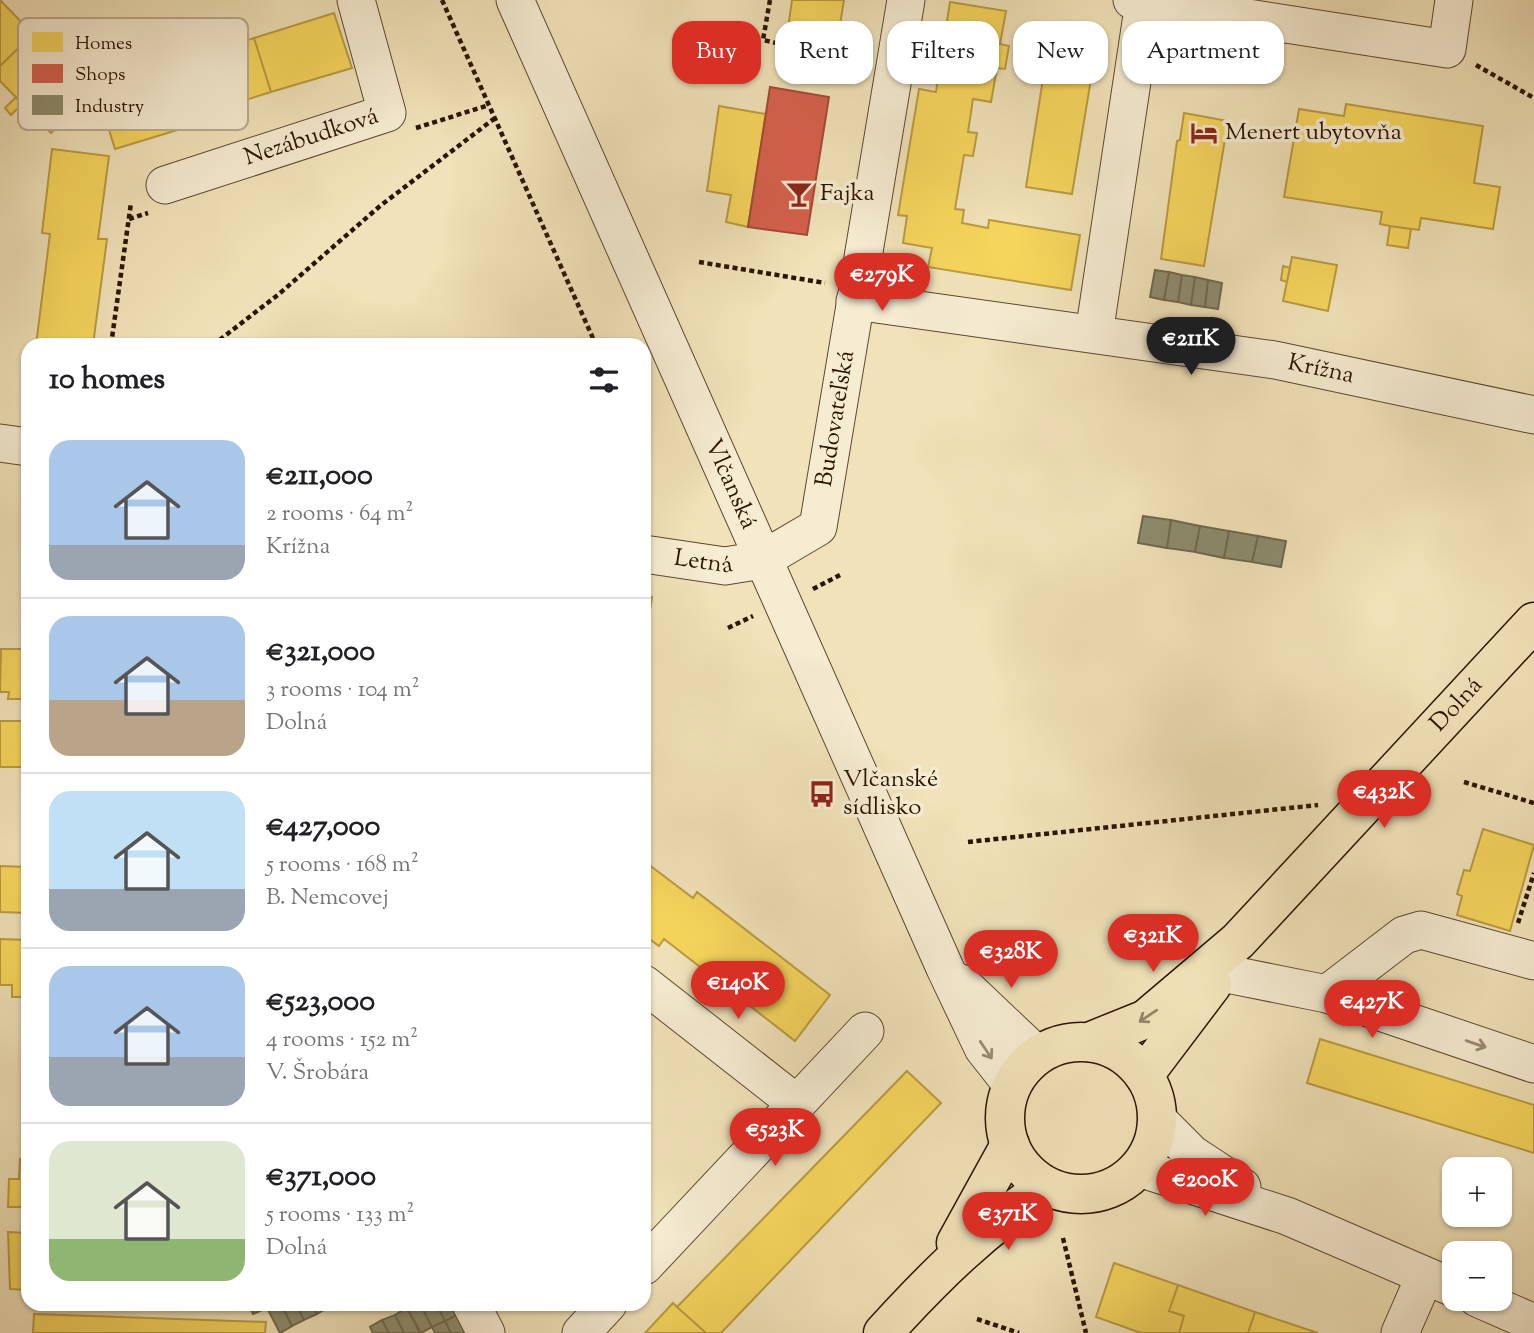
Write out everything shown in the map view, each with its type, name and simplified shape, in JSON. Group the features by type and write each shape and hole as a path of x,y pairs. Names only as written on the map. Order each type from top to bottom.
{"main road":[{"name":"Dolná","path":"1144,1075 1230,957 1534,622"},
{"name":"Dolná","path":"1089,1042 1146,1019 1230,957"},
{"path":"1089,1042 1110,1048 1129,1059 1144,1075 1154,1096 1157,1119 1153,1145 1139,1168 1120,1184 1097,1193 1072,1194 1047,1187 1019,1162 1010,1145 1005,1109 1012,1085 1037,1055 1055,1046 1089,1042"},
{"path":"937,1275 988,1189 1010,1145"},
{"path":"883,1333 937,1275 1010,1210 1047,1187"}],"street":[{"name":"Nezábudková","path":"165,185 387,113 356,0"},
{"name":"Vlčanská","path":"515,0 945,968 983,1048 1012,1085"},
{"name":"Budovateľská","path":"762,560 818,527 846,293 906,0"},
{"path":"1094,334 1138,1 1447,49 1454,0"},
{"name":"Krížna","path":"846,293 1094,334 1275,360 1534,415"},
{"path":"0,443 21,446"},
{"name":"Letná","path":"651,555 725,566 762,560"},
{"path":"1327,994 1404,935 1421,930 1521,957"},
{"path":"1230,957 1327,994 1534,1064"},
{"name":"Vlčanská","path":"945,968 1037,1055"},
{"path":"651,989 796,1103"},
{"path":"651,1258 865,1031"},
{"path":"1157,1119 1192,1154 1287,1216"},
{"path":"1139,1168 1287,1216 1440,1282 1400,1333"},
{"path":"475,1311 486,1333"},
{"path":"581,1333 601,1311"},
{"path":"1507,1311 1534,1323"}],"path":[{"path":"442,0 593,338"},
{"path":"770,0 763,40 775,43"},
{"path":"1447,49 1534,98"},
{"path":"222,338 279,294 380,206 495,118"},
{"path":"112,338 131,203"},
{"path":"699,261 846,293"},
{"path":"808,591 840,575"},
{"path":"728,628 757,615"},
{"path":"1464,782 1534,803"},
{"path":"968,842 1319,805"},
{"path":"1521,957 1534,873"},
{"path":"1063,1238 1086,1333"},
{"path":"977,1319 1019,1333"}],"building: Homes":[{"path":"0,0 18,19 18,49 0,66"},
{"path":"792,0 844,0 841,21 789,21"},
{"path":"950,2 1006,11 1000,44 1009,46 1005,69 999,68 999,21 947,21"},
{"path":"334,13 352,68 271,92 254,38"},
{"path":"254,38 271,92 248,99 248,40"},
{"path":"18,49 18,99 0,81 0,66"},
{"path":"937,84 994,84 991,102 973,99 968,132 977,133 973,156 964,155 955,209 964,210 962,223 988,228 989,220 1080,235 1071,290 928,267 932,248 903,243 907,216 898,215 919,89 936,92"},
{"path":"1042,84 1090,84 1072,194 1026,187"},
{"path":"16,97 18,99 18,108 11,115 5,108"},
{"path":"1346,104 1483,126 1474,183 1500,187 1493,229 1421,218 1419,230 1390,226 1380,224 1382,212 1284,197 1299,109 1344,116"},
{"path":"719,106 766,114 748,227 726,222 731,195 707,191"},
{"path":"1184,113 1228,121 1204,266 1161,259 1177,141 1180,140"},
{"path":"109,130 177,130 115,149"},
{"path":"52,149 109,156 98,239 107,239 94,338 37,338 50,234 42,233"},
{"path":"1390,226 1411,229 1408,248 1387,245"},
{"path":"1292,257 1337,265 1328,311 1283,301"},
{"path":"1283,266 1290,268 1287,282 1281,280"},
{"path":"1,649 21,649 21,699 8,699 9,692 0,692"},
{"path":"0,721 21,721 21,767 0,767"},
{"path":"1483,829 1534,845 1510,931 1457,915 1462,896 1457,894 1464,870 1470,871"},
{"path":"0,866 21,867 21,913 0,912"},
{"path":"651,866 693,898 697,892 830,995 795,1041 664,939 659,946 651,940"},
{"path":"0,939 21,940 21,997 12,997 12,985 0,985"},
{"path":"1320,1039 1534,1105 1534,1153 1307,1083"},
{"path":"907,1071 941,1103 721,1333 706,1333 677,1307"},
{"path":"20,1159 21,1207 8,1207 9,1179 19,1179"},
{"path":"8,1232 21,1233 21,1290 10,1289"},
{"path":"1114,1263 1178,1285 1169,1311 1184,1316 1179,1333 1141,1333 1096,1317"},
{"path":"1178,1285 1255,1312 1248,1333 1179,1333 1184,1316 1169,1311"},
{"path":"673,1303 677,1307 706,1333 645,1333"},
{"path":"1255,1312 1318,1333 1248,1333"},
{"path":"34,1314 266,1322 265,1333 33,1333"}],"building: Shops":[{"path":"770,87 829,97 807,235 748,227"}],"building: Industry":[{"path":"1155,270 1169,272 1164,300 1150,297"},
{"path":"1169,272 1182,275 1178,302 1164,300"},
{"path":"1182,275 1195,277 1191,305 1178,302"},
{"path":"1195,277 1208,280 1205,307 1191,305"},
{"path":"1208,280 1222,283 1218,309 1205,307"},
{"path":"1143,516 1171,520 1167,548 1138,543"},
{"path":"1171,520 1200,526 1195,552 1167,548"},
{"path":"1200,526 1229,531 1224,558 1195,552"},
{"path":"1229,531 1258,536 1252,562 1224,558"},
{"path":"1258,536 1286,541 1281,567 1252,562"},
{"path":"269,1311 284,1311 292,1326 280,1333"},
{"path":"284,1311 300,1311 304,1320 292,1326"},
{"path":"300,1311 315,1311 317,1314 304,1320"},
{"path":"409,1311 424,1311 432,1327 421,1333"},
{"path":"409,1311 420,1333 404,1333 395,1315"},
{"path":"424,1311 440,1311 445,1321 432,1327"},
{"path":"440,1311 455,1311 457,1315 445,1321"},
{"path":"395,1315 404,1333 389,1333 382,1320"},
{"path":"457,1315 466,1333 451,1333 445,1321"},
{"path":"382,1320 389,1333 373,1333 370,1327"},
{"path":"445,1321 451,1333 435,1333 432,1327"}],"place":[{"name":"Menert ubytovňa","path":"1204,133"},
{"name":"Fajka","path":"799,194"},
{"name":"Vlčanské sídlisko","path":"822,794"}]}
